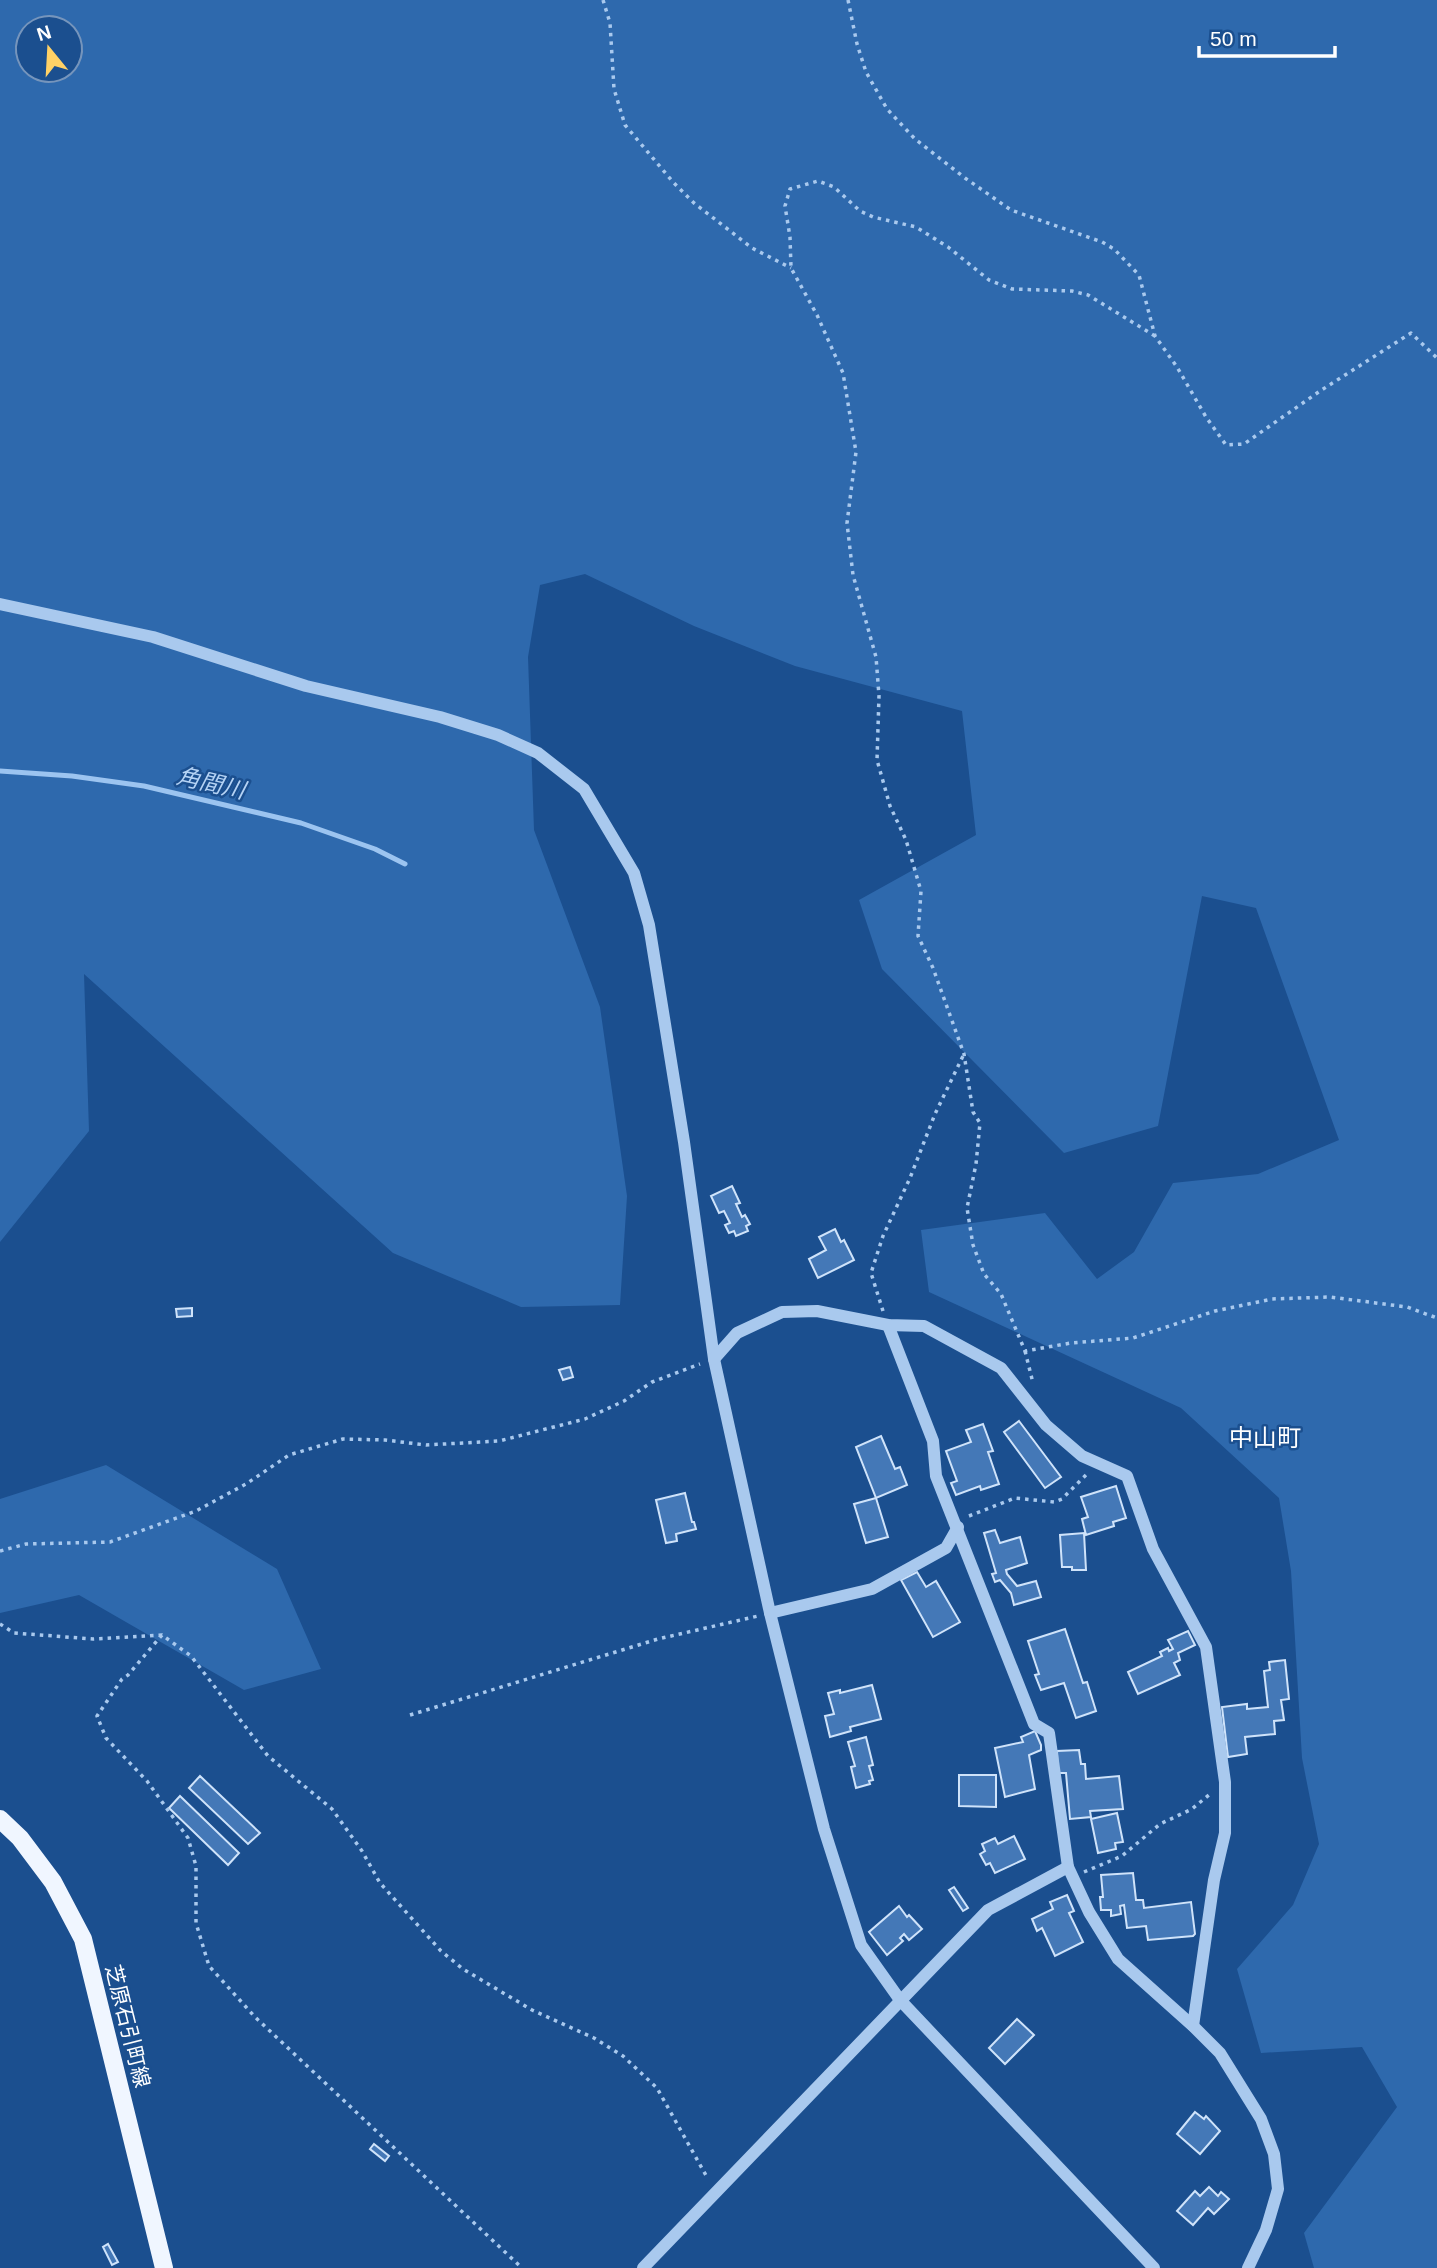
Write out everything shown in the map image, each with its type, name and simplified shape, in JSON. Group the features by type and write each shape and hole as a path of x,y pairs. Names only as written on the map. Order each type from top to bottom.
{"main road":[{"name":"芝原石引町線","path":"0,1819 20,1838 53,1882 83,1939 164,2268"}],"street":[{"path":"0,604 153,637 306,687 440,717 486,731 538,753 584,789 634,873 649,925 684,1142 714,1359 770,1614 824,1829 861,1945 900,2000 1154,2268"},
{"path":"714,1359 737,1334 782,1312 817,1311 888,1325 924,1326 1001,1368 1046,1425 1082,1456 1127,1476 1153,1549 1206,1647 1225,1782 1225,1833 1214,1880 1193,2026"},
{"path":"888,1325 933,1441 936,1476 1034,1724 1049,1733 1071,1873 1089,1912 1118,1959 1220,2053 1261,2119 1274,2154 1278,2189 1266,2231 1248,2268"},
{"path":"770,1614 872,1589 946,1548 958,1527"},
{"path":"643,2268 988,1910 1071,1873"}],"path":[{"path":"603,0 610,23 614,89 625,125 694,203 752,248 791,268"},
{"path":"848,0 866,72 887,108 915,139 1012,210 1102,242 1114,249 1139,275 1155,336 1226,445 1244,444 1411,333 1437,358"},
{"path":"1155,336 1087,295 1072,291 1012,289 989,281 948,247 916,227 873,217 860,211 835,187 818,181 790,188 785,206 791,268 817,315 843,373 856,452 847,523 853,575 876,657 879,696 877,760 890,806 906,840 921,891 918,936 933,968 964,1054 973,1112 980,1123 976,1164 967,1208 973,1244 984,1274 1001,1294 1025,1351 1071,1343 1133,1338 1215,1311 1272,1299 1330,1297 1407,1307 1437,1318"},
{"path":"888,1325 871,1273 883,1236 964,1054"},
{"path":"0,1551 26,1544 110,1542 195,1511 246,1484 289,1455 343,1439 426,1445 499,1441 585,1419 624,1401 652,1382 714,1359"},
{"path":"958,1527 964,1518 1015,1498 1054,1502 1062,1499 1086,1475 1105,1465"},
{"path":"410,1715 658,1639 770,1614"},
{"path":"0,1624 14,1633 93,1639 162,1635 191,1657 268,1756 332,1809 362,1851 380,1883 441,1951 463,1969 532,2010 594,2038 623,2056 657,2088 716,2193"},
{"path":"162,1635 122,1679 97,1716 106,1738 146,1781 188,1838 196,1866 196,1923 208,1966 256,2017 522,2268"},
{"path":"1071,1873 1085,1871 1122,1856 1160,1824 1192,1809 1225,1782"}],"shaded area":[{"path":"0,0 1437,0 1437,2268 1314,2268 1304,2233 1397,2107 1362,2047 1261,2053 1237,1969 1293,1905 1319,1844 1302,1758 1291,1571 1279,1498 1181,1408 929,1292 921,1230 1045,1213 1097,1279 1134,1252 1173,1183 1258,1174 1339,1140 1256,908 1202,896 1158,1126 1064,1153 882,969 859,900 976,835 962,711 795,666 694,626 585,574 540,585 528,657 534,830 600,1007 627,1196 620,1305 521,1307 393,1253 84,974 89,1131 0,1242"},
{"path":"106,1465 277,1569 321,1669 244,1690 79,1595 0,1613 0,1499"}],"building":[{"path":"732,1186 740,1203 736,1204 742,1217 745,1215 750,1224 746,1226 748,1231 736,1236 734,1231 729,1233 725,1225 730,1223 724,1211 719,1213 711,1196"},
{"path":"835,1229 854,1260 818,1278 809,1259 826,1250 819,1237"},
{"path":"192,1308 192,1316 177,1317 176,1309"},
{"path":"570,1367 573,1377 563,1380 559,1370"},
{"path":"1019,1421 1061,1477 1045,1488 1004,1432"},
{"path":"983,1424 993,1451 988,1452 999,1484 981,1490 980,1486 956,1495 951,1483 957,1481 946,1451 971,1442 966,1430"},
{"path":"881,1436 895,1469 900,1467 907,1485 876,1498 856,1447"},
{"path":"1116,1486 1126,1518 1113,1522 1114,1526 1086,1535 1082,1519 1088,1517 1081,1497"},
{"path":"685,1493 696,1529 676,1534 677,1541 666,1543 656,1500"},
{"path":"876,1498 888,1537 866,1543 854,1504"},
{"path":"995,1530 1000,1543 1020,1537 1027,1563 1006,1570 1007,1574 1017,1586 1036,1581 1041,1597 1014,1605 1011,1593 1000,1580 995,1582 992,1574 996,1573 984,1533"},
{"path":"1084,1533 1086,1570 1062,1567 1060,1535"},
{"path":"917,1572 926,1587 936,1581 960,1622 933,1637 901,1580"},
{"path":"1065,1629 1083,1683 1087,1682 1096,1711 1076,1718 1064,1683 1041,1690 1035,1675 1039,1674 1028,1641"},
{"path":"1188,1631 1195,1645 1178,1653 1180,1660 1174,1663 1180,1675 1138,1694 1128,1672 1162,1656 1160,1652 1173,1649 1168,1640"},
{"path":"1285,1660 1289,1699 1281,1700 1284,1720 1274,1721 1275,1734 1245,1737 1247,1754 1228,1757 1222,1707 1247,1704 1247,1709 1268,1707 1264,1671 1270,1670 1269,1662"},
{"path":"872,1685 881,1719 850,1727 851,1731 830,1737 825,1716 834,1714 828,1693 840,1690 840,1693"},
{"path":"1035,1731 1041,1750 1029,1755 1035,1789 1005,1797 995,1748 1023,1742 1021,1737"},
{"path":"866,1737 873,1765 869,1766 873,1780 869,1781 870,1784 856,1788 851,1767 855,1766 848,1742"},
{"path":"1079,1750 1081,1764 1085,1764 1086,1779 1119,1776 1123,1809 1090,1811 1091,1817 1070,1819 1066,1773 1058,1773 1057,1751"},
{"path":"959,1775 996,1775 996,1807 959,1806"},
{"path":"200,1776 260,1833 248,1844 189,1788"},
{"path":"180,1796 239,1853 228,1865 169,1808"},
{"path":"1117,1813 1123,1842 1115,1843 1116,1849 1098,1853 1091,1819"},
{"path":"1014,1836 1025,1859 995,1873 990,1863 986,1865 980,1854 985,1851 982,1844 995,1838 998,1844"},
{"path":"1133,1873 1136,1900 1143,1900 1144,1908 1191,1902 1195,1934 1193,1936 1148,1940 1146,1926 1127,1928 1124,1905 1120,1906 1121,1914 1111,1916 1111,1910 1101,1910 1101,1875"},
{"path":"954,1887 968,1908 963,1911 949,1890"},
{"path":"1067,1895 1074,1911 1069,1913 1083,1942 1055,1956 1042,1928 1037,1931 1032,1919 1053,1909 1050,1902"},
{"path":"899,1906 907,1917 909,1915 922,1929 909,1940 904,1934 900,1938 903,1941 887,1955 869,1932"},
{"path":"1017,2019 1034,2035 1005,2064 989,2048"},
{"path":"1195,2112 1204,2119 1206,2116 1220,2131 1200,2154 1177,2134"},
{"path":"374,2144 389,2156 385,2161 370,2149"},
{"path":"1209,2187 1218,2196 1221,2192 1229,2199 1214,2214 1208,2208 1193,2225 1177,2211 1195,2191 1200,2196"},
{"path":"108,2244 118,2262 112,2265 103,2247"}],"waterway":[{"name":"角間川","path":"0,771 72,776 144,786 301,823 375,849 405,864"}],"district":[{"name":"中山町","path":"1265,1437"}]}
